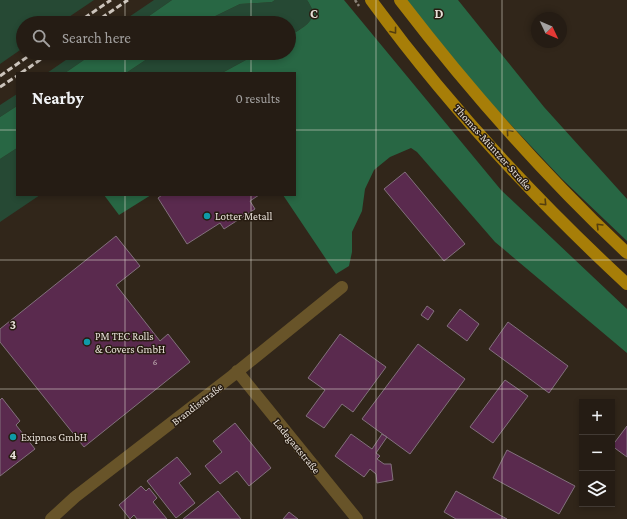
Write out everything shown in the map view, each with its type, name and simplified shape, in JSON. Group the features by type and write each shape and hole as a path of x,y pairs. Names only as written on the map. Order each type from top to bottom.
{"main road":[{"name":"Thomas-Müntzer-Straße","path":"371,0 449,98 496,152 568,228 627,284"},
{"name":"Thomas-Müntzer-Straße","path":"400,0 465,83 514,138 627,253"}],"street":[{"name":"Brandisstraße","path":"51,519 76,497 342,288"},
{"name":"Ladegaststraße","path":"237,371 357,519"}],"green space":[{"path":"0,0 94,0 70,16 16,16 16,53 0,64"},
{"path":"154,0 172,0 149,16 130,16"},
{"path":"172,0 275,0 272,2 240,4 215,16 149,16"},
{"path":"275,0 307,0 313,12 313,16 308,23 296,31 296,16 215,16 240,4 272,2"},
{"path":"307,0 344,0 501,190 627,309 627,353 495,242 417,152 411,148 390,157 374,170 365,189 362,211 352,232 352,252 349,266 336,274 284,196 296,196 296,72 224,72 246,60 296,60 296,31 311,20 313,10"},
{"path":"406,0 458,0 544,107 627,199 627,241 562,179 482,94"},
{"path":"66,60 84,60 66,72 48,72"},
{"path":"84,60 146,60 128,72 66,72"},
{"path":"146,60 246,60 224,72 128,72"},
{"path":"16,95 16,107 0,117 0,105"},
{"path":"16,107 16,149 0,159 0,117"},
{"path":"16,149 16,196 39,196 0,222 0,159"},
{"path":"105,196 149,196 119,215"}],"building":[{"path":"405,172 465,244 444,261 384,189"},
{"name":"Lotter Metall","path":"161,196 258,196 250,201 255,209 224,229 220,223 187,244 158,198"},
{"name":"PM TEC Rolls & Covers GmbH","path":"116,236 140,266 116,285 160,341 168,334 190,362 84,447 0,342 0,329"},
{"path":"427,306 434,311 428,320 421,315"},
{"path":"460,309 479,324 467,341 447,326"},
{"path":"508,322 568,366 549,393 489,349"},
{"path":"340,334 386,367 353,412 342,404 324,428 306,416 325,390 308,378"},
{"path":"418,344 465,379 410,454 362,419"},
{"path":"505,380 528,396 493,443 470,427"},
{"name":"Exipnos GmbH","path":"2,398 20,421 16,425 35,449 0,476 0,400"},
{"path":"235,423 271,468 249,486 237,471 220,484 205,466 222,452 213,441"},
{"path":"627,426 627,457 615,448 615,442"},
{"path":"351,434 372,449 382,434 387,437 376,453 380,456 377,459 384,464 391,464 393,480 377,483 376,474 370,469 364,477 335,456"},
{"path":"507,450 575,486 559,514 493,478"},
{"path":"177,457 191,474 179,483 195,503 176,518 147,481"},
{"path":"141,486 146,491 149,488 157,498 153,502 167,519 137,519 134,515 130,519 119,505"},
{"path":"218,491 241,519 183,519"},
{"path":"456,491 507,519 456,519 444,512"},
{"path":"289,512 298,519 283,519"}],"railway":[{"path":"87,16 111,0"},
{"path":"104,16 128,0"},
{"path":"0,76 23,60"},
{"path":"22,72 40,60"},
{"path":"0,87 16,77"}],"place":[{"name":"Lotter Metall","path":"207,216"},
{"name":"PM TEC Rolls & Covers GmbH","path":"87,342"},
{"name":"Exipnos GmbH","path":"13,437"}]}
